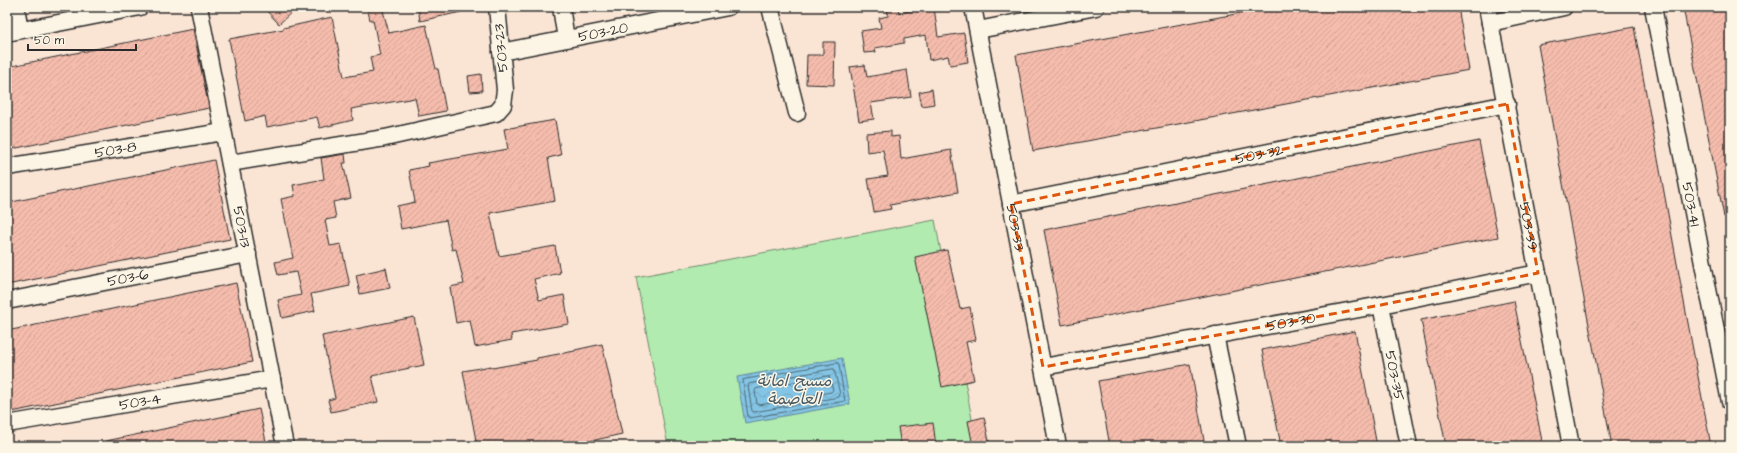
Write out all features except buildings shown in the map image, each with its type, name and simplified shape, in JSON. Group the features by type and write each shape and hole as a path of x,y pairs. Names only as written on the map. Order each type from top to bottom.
{"street":[{"path":"16,7 13,31 140,7"},
{"name":"503-13","path":"199,7 286,446"},
{"name":"503-23","path":"230,163 385,138 496,113 502,105 505,90 497,7"},
{"path":"561,7 566,39"},
{"name":"503-20","path":"501,52 728,7"},
{"path":"770,7 797,113"},
{"name":"503-33","path":"973,7 1058,446"},
{"path":"978,30 1096,7"},
{"name":"503-39","path":"1487,7 1571,446"},
{"path":"1490,23 1564,7"},
{"name":"503-41","path":"1653,7 1730,402"},
{"name":"503-32","path":"1012,204 1506,104"},
{"name":"503-8","path":"7,167 223,132"},
{"name":"503-6","path":"7,301 248,254"},
{"name":"503-30","path":"1043,367 1381,305 1538,273"},
{"name":"503-35","path":"1381,305 1409,446"},
{"path":"1215,335 1238,446"},
{"name":"503-4","path":"7,424 272,379"}],"highlighted area":[{"path":"1507,104 1538,273 1381,305 1043,367 1011,204"}],"green space":[{"path":"935,220 977,446 668,446 636,277"}],"water":[{"name":"مسبح امانة العاصمة","path":"842,358 850,404 745,423 737,377"}]}
